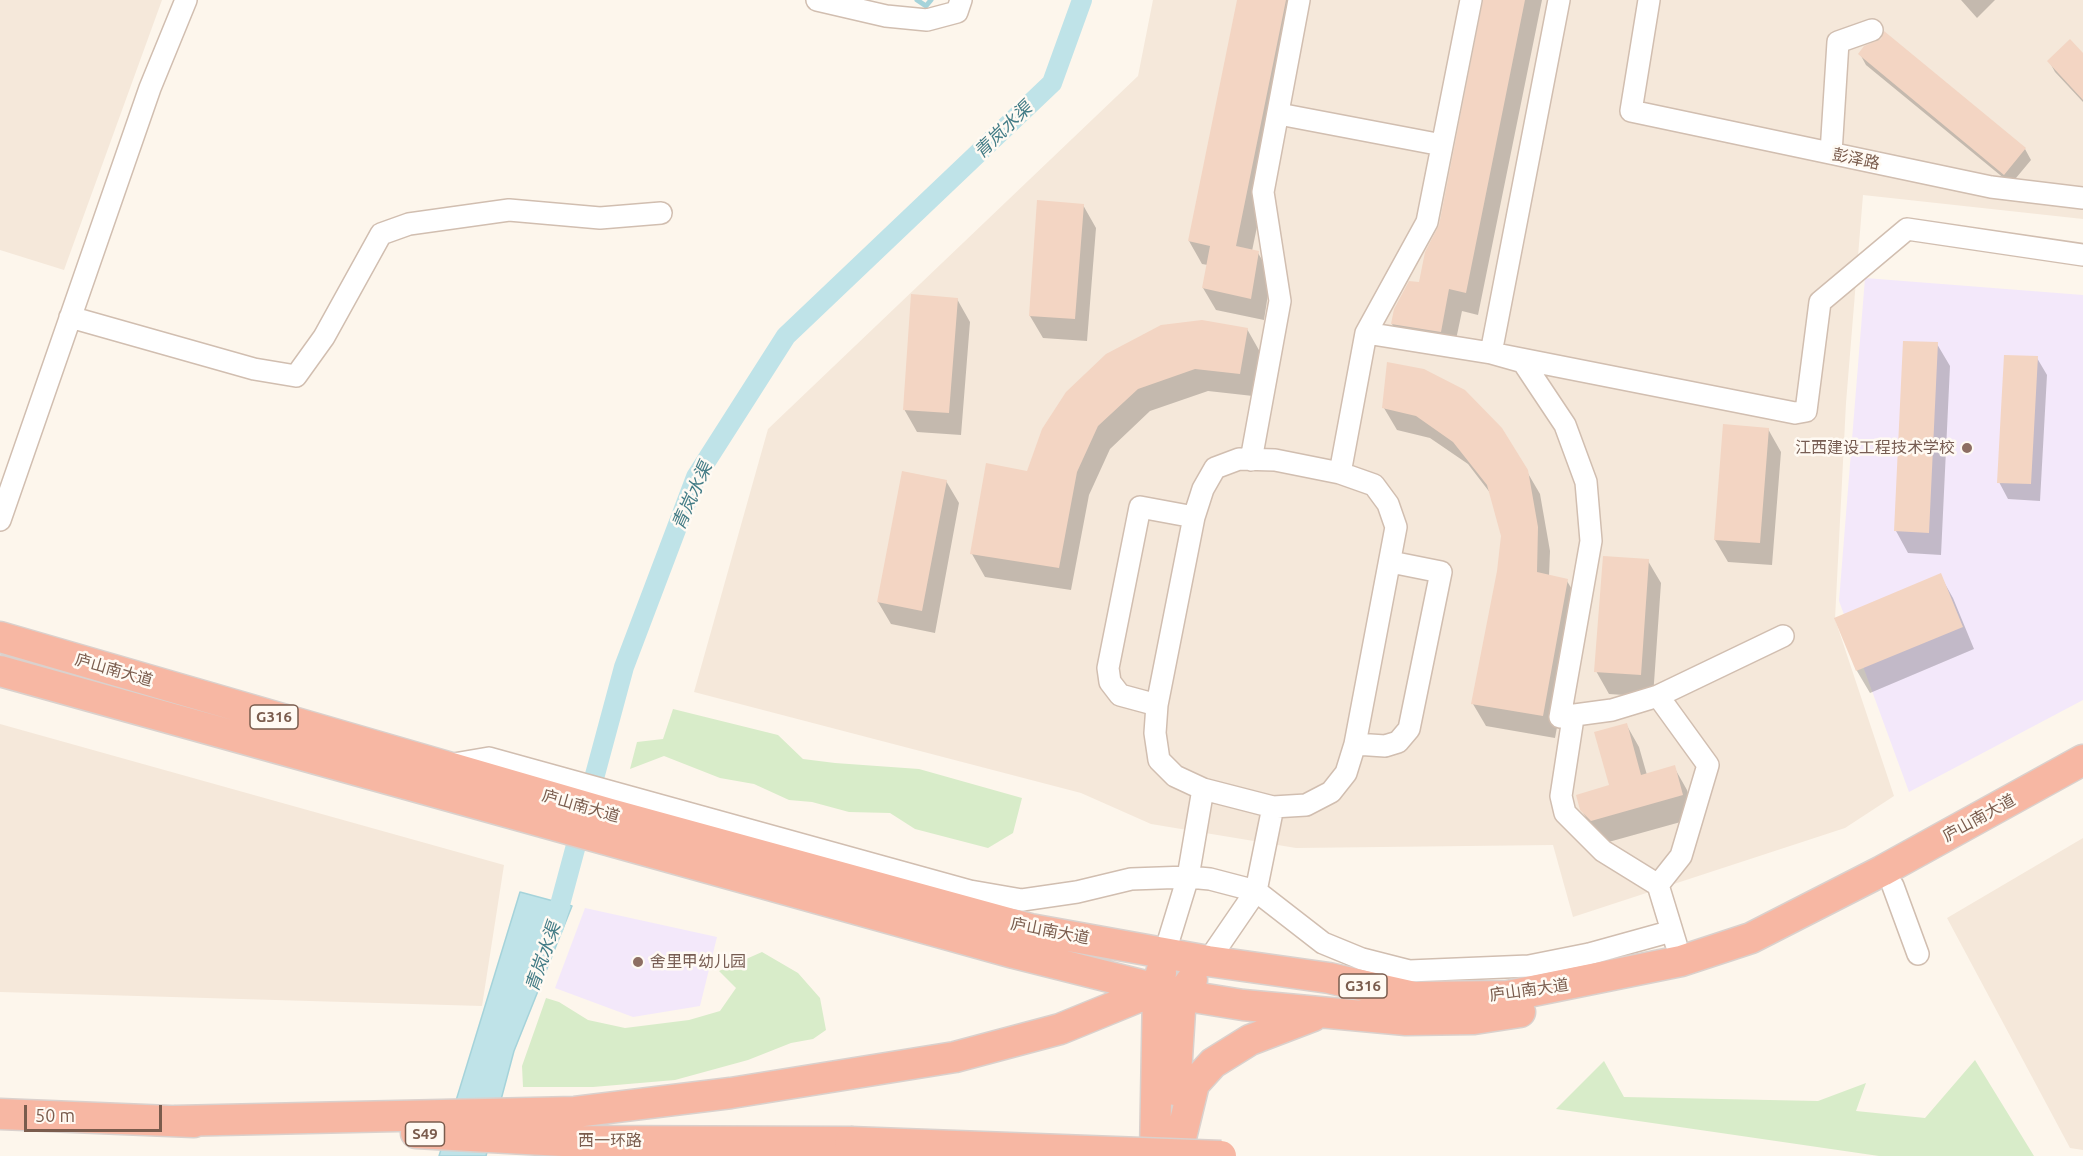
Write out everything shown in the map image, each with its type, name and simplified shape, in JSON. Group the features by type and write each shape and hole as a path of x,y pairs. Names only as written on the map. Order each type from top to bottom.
{"highway":[{"name":"庐山南大道","path":"0,636 548,798 1030,929 1208,961 1329,978 1414,997 1508,996 1681,961 1751,938 1882,871 2083,760"},
{"name":"庐山南大道","path":"0,671 548,798"},
{"name":"庐山南大道","path":"620,818 1014,953 1169,992 1243,1005 1406,1020 1474,1018 1567,1005 1676,982 1749,959 1803,935 2083,783"},
{"path":"1165,952 1169,992 1170,1154"},
{"path":"175,1121 575,1112 731,1093 954,1057 1060,1029 1169,992 1208,961"},
{"path":"1170,1154 1194,1084 1213,1063 1250,1040 1320,1013"},
{"name":"西一环路","path":"1,1114 563,1141 850,1142 1221,1156"}],"street":[{"path":"0,520 150,88 186,0"},
{"path":"817,0 886,16 927,20 957,12 961,0"},
{"path":"1251,459 1280,301 1263,192 1299,0"},
{"path":"1340,473 1366,333 1427,222 1471,0"},
{"path":"1491,353 1559,0"},
{"name":"彭泽路","path":"1649,0 1631,111 1991,187 2083,198"},
{"path":"1831,153 1838,42 1872,30"},
{"path":"1279,114 1442,145"},
{"path":"70,317 254,369 296,376 324,337 381,234 409,224 509,210 600,218 661,213"},
{"path":"1366,333 1491,353 1795,413 1806,411 1820,302 1907,228 2083,255"},
{"path":"1491,353 1523,362 1565,425 1586,482 1591,541 1560,717 1573,718 1612,710 1658,696 1783,636"},
{"path":"1239,459 1275,460 1340,473 1374,485 1388,504 1396,527 1355,744 1346,773 1331,792 1306,805 1273,807 1203,789 1175,776 1160,760 1155,734 1157,705 1194,517 1203,489 1215,468 1239,459"},
{"path":"1157,705 1120,694 1110,682 1108,668 1140,507 1194,517"},
{"path":"1355,744 1385,746 1398,742 1409,729 1441,572 1391,562"},
{"path":"1658,696 1708,765 1681,856 1658,885"},
{"path":"1573,718 1561,796 1565,813 1603,852 1658,885 1681,961"},
{"path":"1165,952 1188,876 1203,789"},
{"path":"548,798 620,818 1023,900 1077,892 1131,879 1188,876 1256,891 1323,943 1362,959 1409,971 1529,966 1589,954 1672,931"},
{"path":"1208,961 1256,891 1273,807"},
{"path":"1893,886 1918,954"}],"shaded area":[{"path":"0,0 162,0 64,270 0,250"},
{"path":"1153,0 2083,0 2083,219 1863,195 1846,403 1835,619 1894,796 1845,828 1573,917 1553,845 1296,848 1151,824 1081,793 694,692 768,429 1138,76"},
{"name":"江西建设工程技术学校","path":"1865,278 2083,295 2083,700 1909,792 1839,601"},
{"path":"0,724 504,865 482,1006 0,992"},
{"path":"2083,838 2083,1150 2070,1148 1947,918"},
{"name":"舍里甲幼儿园","path":"585,908 717,937 700,1006 633,1017 555,988"}],"green space":[{"path":"673,709 778,735 803,759 919,769 1022,798 1013,833 988,848 915,829 890,813 849,812 812,802 789,800 754,784 720,778 664,756 630,769 637,742 663,739"},
{"path":"762,952 798,973 820,998 826,1030 813,1039 791,1043 748,1060 675,1080 593,1087 523,1087 522,1066 546,998 559,1002 588,1020 625,1028 689,1020 720,1011 736,988 719,971"},
{"path":"1975,1060 2034,1156 1879,1156 1556,1109 1604,1061 1624,1097 1818,1101 1866,1083 1856,1111 1925,1118"}],"water":[{"path":"520,892 572,906 514,1051 486,1156 439,1156"}],"building":[{"path":"1237,0 1286,0 1236,246 1259,251 1251,299 1202,288 1210,246 1188,241"},
{"path":"1483,0 1525,0 1466,293 1449,289 1441,332 1391,324 1394,309 1409,281 1419,282 1425,252 1439,225"},
{"path":"1884,31 2026,148 2004,175 1858,54 1864,46 1881,39"},
{"path":"2070,39 2083,53 2083,100 2047,61"},
{"path":"1037,200 1084,204 1075,319 1029,316"},
{"path":"911,294 958,298 949,413 903,410"},
{"path":"1202,320 1248,328 1240,374 1195,369 1138,389 1098,426 1077,472 1059,568 970,554 986,463 1027,471 1042,429 1066,392 1106,354 1161,325"},
{"path":"1903,341 1938,342 1929,533 1894,531"},
{"path":"2004,355 2038,356 2031,484 1997,483"},
{"path":"1387,362 1424,369 1465,390 1502,428 1528,470 1538,527 1537,572 1568,579 1543,716 1471,704 1497,571 1501,536 1487,485 1453,442 1416,416 1382,408"},
{"path":"1723,424 1769,428 1760,543 1714,540"},
{"path":"902,471 947,480 922,611 877,602"},
{"path":"1603,556 1649,559 1641,675 1594,672"},
{"path":"1941,573 1963,627 1856,671 1834,618"},
{"path":"1627,723 1641,775 1675,765 1683,795 1591,821 1580,810 1576,795 1609,785 1594,732"}],"waterway":[{"path":"917,0 926,6 931,0"},
{"name":"青岚水渠","path":"554,927 624,667 696,477 786,336 1052,83 1082,0"}],"place":[{"name":"江西建设工程技术学校","path":"1967,448"},
{"name":"舍里甲幼儿园","path":"638,962"}]}
